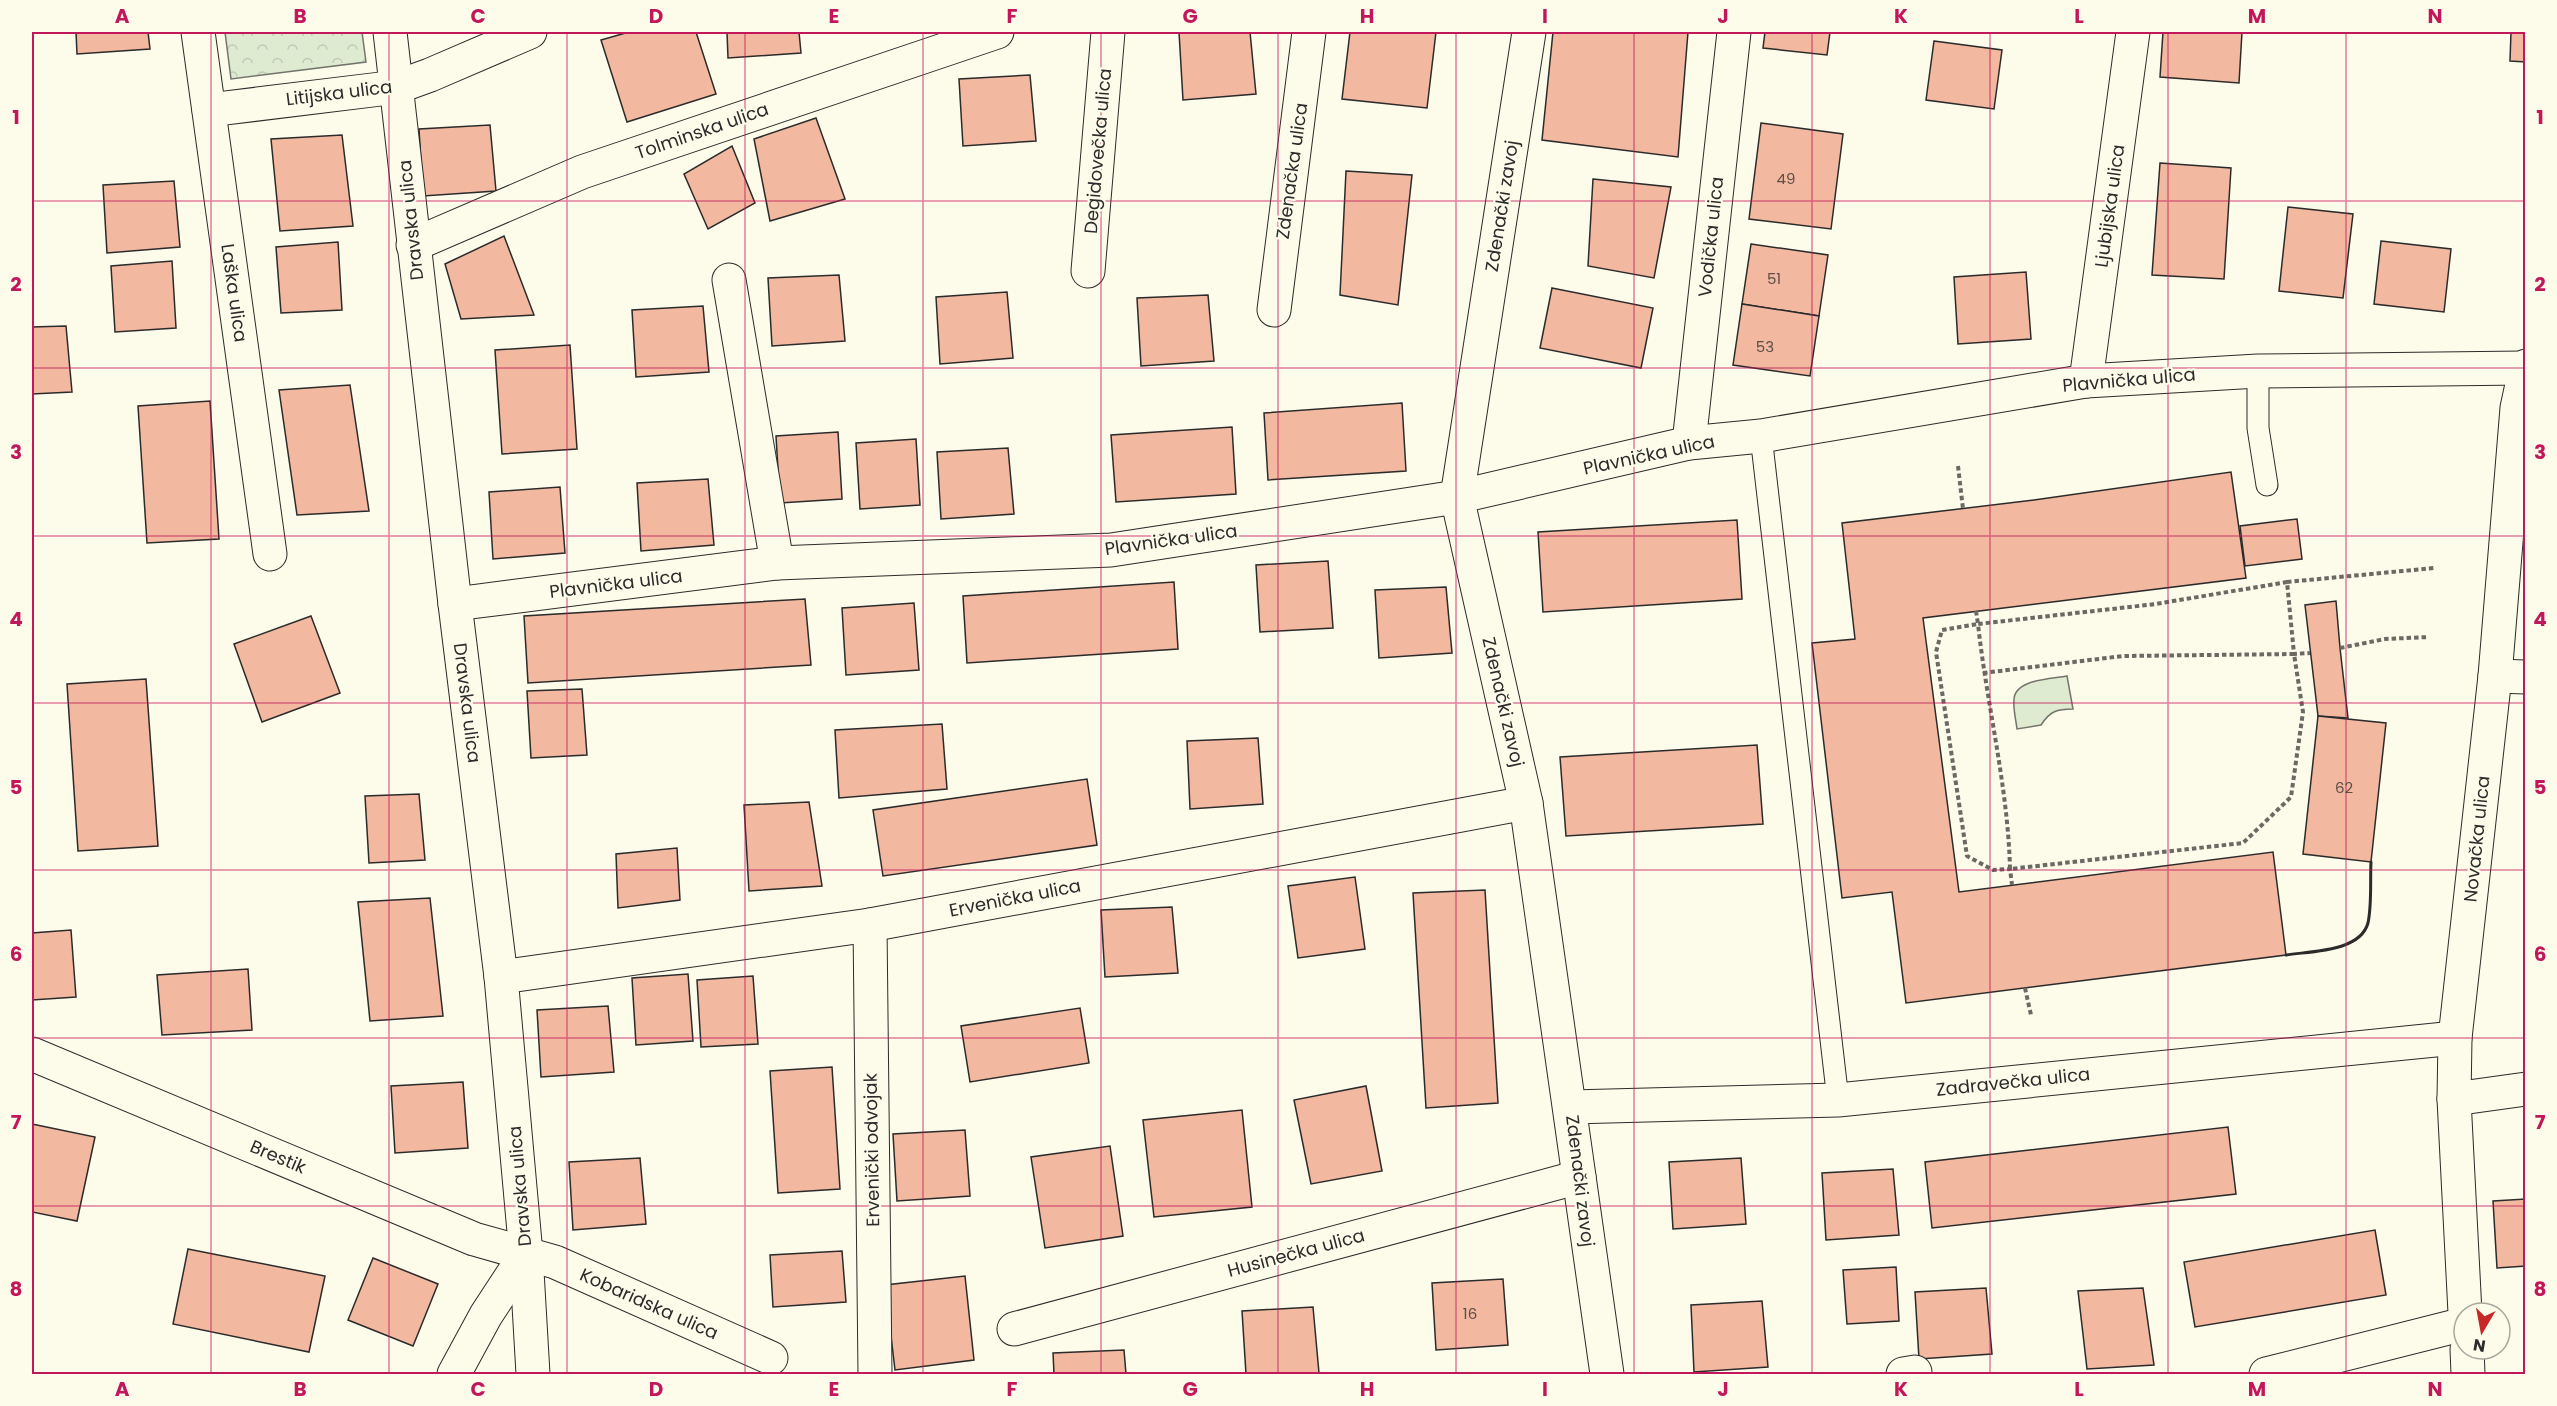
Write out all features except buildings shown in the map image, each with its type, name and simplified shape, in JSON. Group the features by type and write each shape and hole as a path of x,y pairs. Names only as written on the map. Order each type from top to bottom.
{"street":[{"name":"Laška ulica","path":"198,32 270,554"},
{"name":"Dravska ulica","path":"390,32 454,604 501,977 526,1254 533,1374"},
{"name":"Litijska ulica","path":"209,110 397,87 530,32"},
{"name":"Tolminska ulica","path":"413,245 582,172 997,32"},
{"name":"Degidovečka ulica","path":"1088,271 1108,32"},
{"name":"Zdenačka ulica","path":"1274,310 1309,32"},
{"name":"Zdenački zavoj","path":"1528,32 1457,497 1526,803 1607,1374"},
{"name":"Vodička ulica","path":"1689,443 1734,32"},
{"name":"Ljubijska ulica","path":"2086,381 2133,32"},
{"path":"729,280 777,563"},
{"name":"Plavnička ulica","path":"454,604 777,563 1111,550 1457,497 1689,443 1761,436 2086,381 2258,371 2525,367"},
{"name":"Novačka ulica","path":"2464,1301 2454,1099 2455,1038 2510,677 2521,408 2525,367"},
{"name":"Ervenička ulica","path":"501,977 870,925 1526,803"},
{"name":"Ervenički odvojak","path":"870,925 875,1374"},
{"name":"Zadravečka ulica","path":"1570,1107 1838,1100 2455,1038"},
{"name":"Brestik","path":"32,1054 474,1239 526,1254"},
{"path":"2454,1099 2526,1089"},
{"name":"Husinečka ulica","path":"1014,1329 1579,1177"},
{"path":"454,1374 486,1315 526,1254"},
{"name":"Kobaridska ulica","path":"526,1254 555,1262 771,1358"},
{"path":"2266,1374 2452,1327"}],"lane":[{"path":"2258,371 2258,428 2267,485"},
{"path":"1761,436 1838,1100"}],"path":[{"path":"1958,466 1963,509"},
{"path":"2287,582 2294,654 2303,712 2291,797 2244,843 2010,870 1993,870 1967,856 1936,652 1942,630 2156,604 2287,582 2434,568"},
{"path":"1976,611 1983,674 2009,832 2012,885"},
{"path":"2340,648 2385,639 2429,637"},
{"path":"1983,674 2123,656 2310,653"},
{"path":"2025,988 2031,1015"}],"green space":[{"path":"225,32 362,32 366,62 231,79"},
{"path":"2067,676 2073,709 2054,712 2041,725 2017,729 2014,700 2020,688 2035,681"}],"wall":[{"path":"2286,955 2321,951 2345,945 2363,933 2369,916 2371,862"}]}
